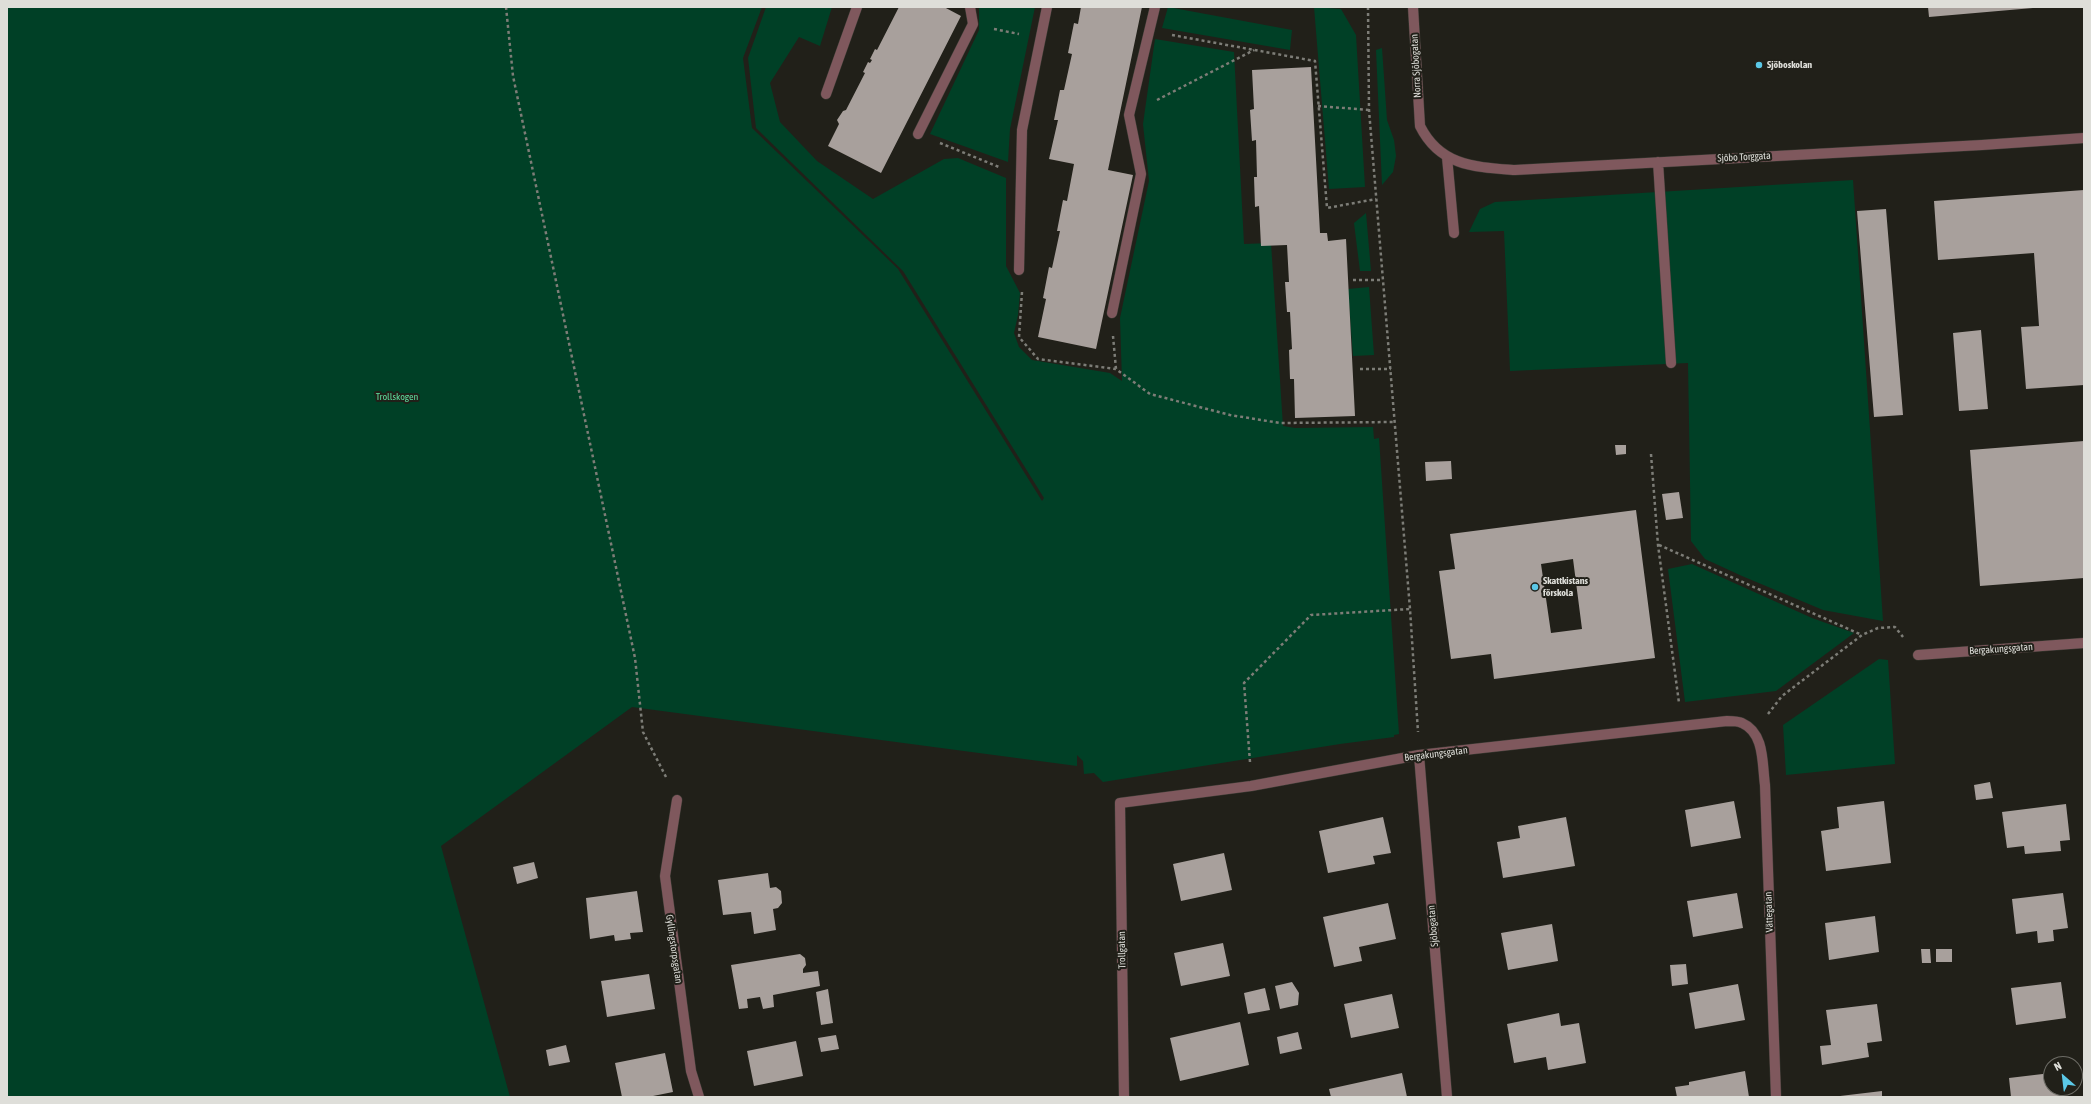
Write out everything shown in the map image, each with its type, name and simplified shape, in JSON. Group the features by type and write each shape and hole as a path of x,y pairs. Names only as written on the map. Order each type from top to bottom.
{"street":[{"path":"826,94 857,7"},
{"path":"918,134 973,24 970,7"},
{"path":"1019,270 1022,130 1047,7"},
{"path":"1112,313 1141,174 1129,115 1155,7"},
{"name":"Norra Sjöbogatan","path":"1412,7 1420,126"},
{"name":"Sjöbo Torggata","path":"1420,126 1427,140 1447,158 1476,167 1515,170 1982,145 2084,138"},
{"path":"1447,158 1454,233"},
{"path":"1658,162 1671,363"},
{"name":"Bergakungsgatan","path":"1918,655 2084,643"},
{"name":"Bergakungsgatan","path":"1120,803 1252,786 1419,755 1727,721 1742,722 1752,730"},
{"name":"Vättegatan","path":"1752,730 1759,742 1765,785 1776,1097"},
{"name":"Sjöbogatan","path":"1419,755 1447,1097"},
{"name":"Gyllingstorpsgatan","path":"677,800 665,876 691,1070 698,1097"},
{"name":"Trollgatan","path":"1120,803 1124,1097"}],"path":[{"path":"506,7 513,76 635,658 642,732 677,800"},
{"path":"1368,7 1368,110 1381,280 1391,369 1410,609 1419,755"},
{"path":"973,24 1041,38"},
{"path":"1150,31 1315,61 1327,208 1376,199"},
{"path":"1129,115 1254,50"},
{"path":"1318,106 1368,110"},
{"path":"918,134 1021,176"},
{"path":"1353,280 1381,280"},
{"path":"1022,291 1019,337 1038,360 1116,369 1150,394 1230,415 1280,423 1394,422"},
{"path":"1112,313 1116,369"},
{"path":"1360,369 1391,369"},
{"path":"1651,454 1658,545 1682,727"},
{"path":"1658,545 1862,635"},
{"path":"1252,786 1244,684 1311,615 1410,609"},
{"path":"1752,730 1782,696 1862,635 1878,628 1895,627 1918,655"}],"green space":[{"name":"Trollskogen","path":"7,7 762,7 743,58 752,128 898,269 1042,501 1044,498 903,271 756,128 748,58 766,7 832,7 820,46 799,37 770,83 780,122 817,161 873,199 944,159 958,158 1006,178 1006,266 1020,293 1018,315 1014,333 1019,347 1032,360 1110,373 1122,381 1120,318 1149,181 1143,124 1155,39 1234,52 1244,244 1271,243 1283,426 1295,428 1373,427 1374,439 1379,438 1399,734 1394,735 1394,737 1340,744 1103,782 1094,773 1084,774 1083,761 1077,755 1077,766 632,707 441,846 510,1097 7,1097"},
{"path":"979,7 1035,7 1010,129 1008,162 930,134 979,30"},
{"path":"1168,7 1292,30 1290,50 1162,28"},
{"path":"1314,7 1341,9 1356,35 1365,187 1329,189"},
{"path":"1382,48 1387,120 1394,140 1396,156 1393,172 1382,185 1376,50"},
{"path":"1853,180 1883,621 1823,610 1705,559 1691,541 1688,363 1510,371 1504,231 1469,232 1480,209 1495,202"},
{"path":"1366,213 1371,271 1360,271 1354,223"},
{"path":"1369,287 1374,355 1353,356 1348,289"},
{"path":"1692,564 1812,618 1854,633 1776,691 1685,702 1668,569"},
{"path":"1879,659 1888,660 1895,764 1786,775 1783,725"}],"building":[{"path":"899,7 944,7 961,16 881,173 828,146 839,124 837,120 843,111 846,110 865,73 863,72 868,62 870,63 872,60 870,59 875,49 877,50"},
{"path":"1081,7 1142,7 1108,170 1133,175 1096,349 1038,337 1046,299 1043,298 1049,267 1052,268 1060,231 1057,231 1063,200 1067,201 1074,164 1049,159 1058,120 1054,120 1060,90 1064,90 1072,54 1068,53 1074,23 1078,24"},
{"path":"1928,7 2033,7 2033,8 1929,17"},
{"path":"1311,67 1320,233 1327,233 1328,241 1346,239 1355,416 1295,418 1294,379 1290,379 1289,350 1292,349 1290,312 1287,312 1285,282 1289,282 1287,245 1261,246 1259,206 1255,207 1254,177 1257,177 1256,140 1252,141 1250,110 1254,109 1252,70"},
{"path":"2084,190 2084,385 2026,389 2021,327 2039,326 2034,253 1938,260 1934,201"},
{"path":"1886,209 1903,415 1874,417 1857,211"},
{"path":"1981,330 1988,409 1959,411 1953,333"},
{"path":"2084,441 2084,578 1980,586 1970,450"},
{"path":"1615,445 1626,445 1626,454 1616,455"},
{"path":"1451,461 1452,479 1426,481 1425,462"},
{"path":"1679,492 1683,518 1666,520 1662,494"},
{"path":"1636,510 1655,658 1494,679 1491,654 1451,659 1439,571 1455,569 1450,534","holes":["1573,559 1582,629 1551,633 1541,564"]},
{"path":"1990,782 1993,798 1976,800 1974,785"},
{"path":"1734,801 1741,838 1691,847 1685,810"},
{"path":"1884,801 1891,863 1826,871 1821,831 1839,828 1837,807"},
{"path":"2066,804 2070,840 2060,841 2061,851 2025,854 2024,846 2007,848 2002,812"},
{"path":"1383,817 1391,853 1373,856 1375,864 1328,873 1319,831"},
{"path":"1566,817 1575,866 1503,878 1497,842 1520,838 1518,826"},
{"path":"1224,853 1232,890 1181,901 1173,864"},
{"path":"534,862 538,878 517,884 513,867"},
{"path":"768,873 770,888 776,887 781,891 782,903 778,908 773,909 776,930 754,934 751,912 723,915 718,880"},
{"path":"637,891 643,932 630,933 631,939 615,941 614,935 590,939 586,898"},
{"path":"1737,893 1743,928 1693,937 1687,901"},
{"path":"2063,893 2068,928 2053,930 2054,941 2038,943 2037,931 2016,934 2012,899"},
{"path":"1388,903 1396,939 1359,947 1362,961 1334,967 1323,917"},
{"path":"1875,916 1879,952 1829,960 1825,923"},
{"path":"1552,924 1558,961 1508,970 1501,933"},
{"path":"1223,943 1230,976 1181,986 1174,953"},
{"path":"1921,949 1930,949 1931,963 1922,963"},
{"path":"1936,949 1952,949 1952,962 1936,962"},
{"path":"800,954 805,958 806,965 803,969 803,973 818,971 820,986 773,995 774,1007 763,1009 760,997 747,999 748,1008 739,1009 731,965"},
{"path":"1686,964 1688,984 1672,986 1670,965"},
{"path":"649,974 655,1009 607,1017 601,981"},
{"path":"1292,982 1299,993 1298,1005 1280,1009 1275,986"},
{"path":"2061,982 2066,1018 2016,1025 2011,988"},
{"path":"1738,984 1745,1020 1695,1029 1689,993"},
{"path":"1265,988 1270,1010 1248,1014 1244,993"},
{"path":"828,989 833,1023 821,1025 816,992"},
{"path":"1392,994 1399,1028 1351,1038 1344,1004"},
{"path":"1877,1004 1882,1041 1867,1043 1869,1057 1822,1065 1820,1046 1831,1045 1826,1010"},
{"path":"1559,1013 1561,1026 1579,1023 1586,1063 1548,1070 1546,1057 1514,1063 1507,1024"},
{"path":"1240,1022 1249,1065 1180,1081 1170,1038"},
{"path":"1298,1032 1302,1049 1280,1054 1277,1037"},
{"path":"836,1035 839,1049 821,1052 818,1038"},
{"path":"796,1041 803,1076 754,1086 747,1051"},
{"path":"566,1045 570,1062 549,1066 546,1050"},
{"path":"665,1053 673,1092 648,1097 622,1097 615,1063"},
{"path":"1745,1071 1749,1097 1677,1097 1675,1087 1689,1085 1689,1082"},
{"path":"1402,1073 1407,1097 1331,1097 1329,1089"},
{"path":"2043,1074 2043,1096 2063,1097 2011,1097 2009,1078"},
{"path":"1882,1091 1882,1097 1840,1097 1840,1096"}],"place":[{"name":"Sjöboskolan","path":"1759,65"},
{"name":"Skattkistans förskola","path":"1535,587"}]}
